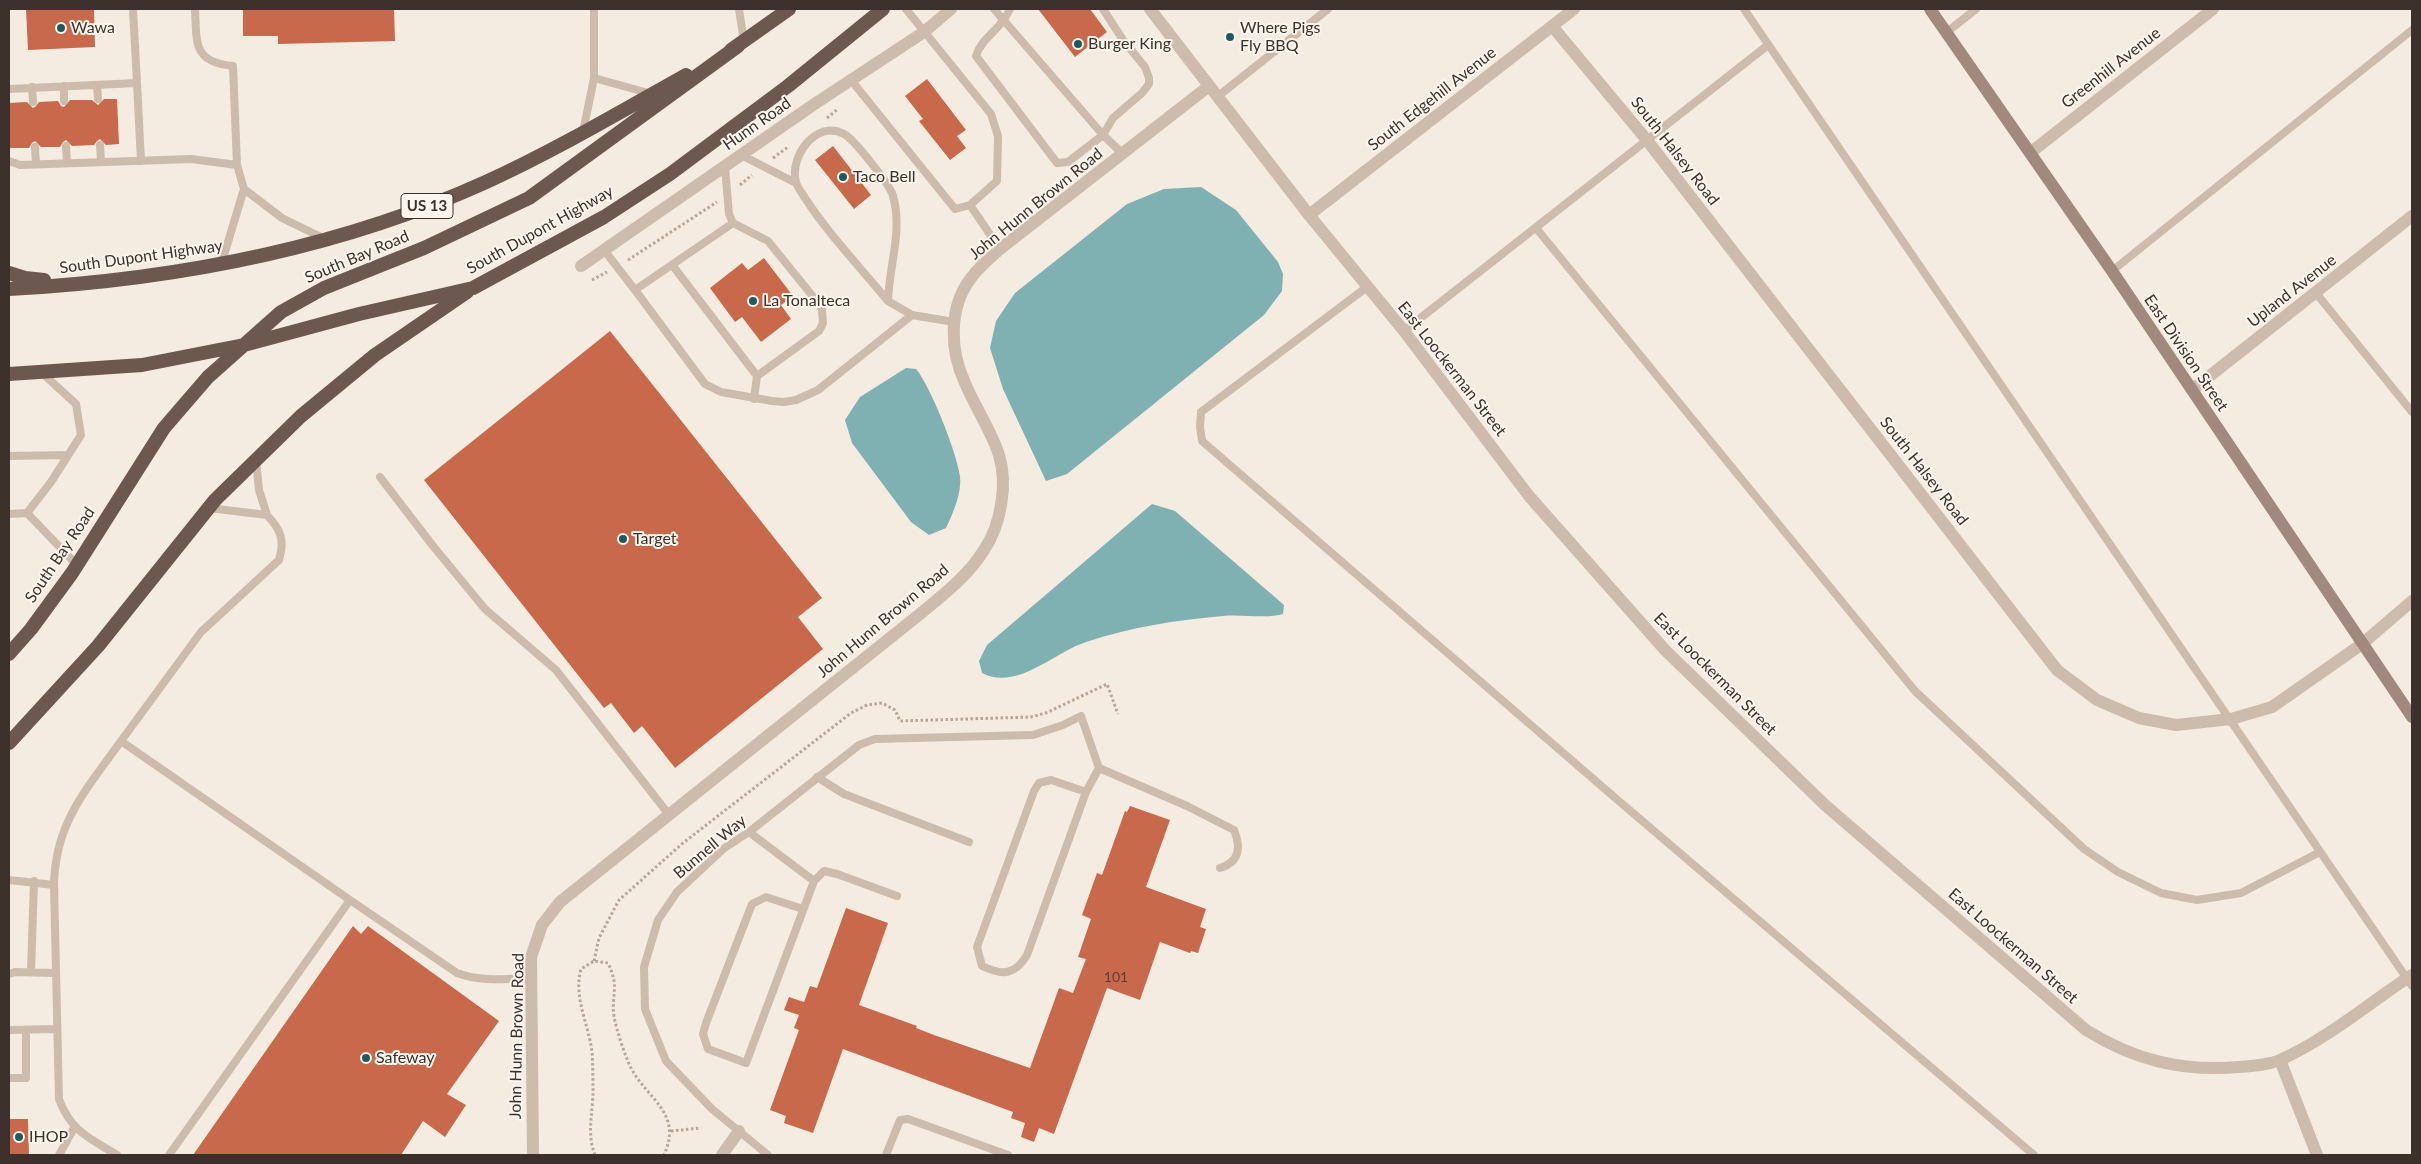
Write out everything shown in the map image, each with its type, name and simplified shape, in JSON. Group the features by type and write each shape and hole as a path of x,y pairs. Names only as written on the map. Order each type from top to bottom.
{"highway":[{"name":"South Dupont Highway","path":"9,289 87,285 221,265 289,250 423,208 485,182 584,132 741,44 789,9"},
{"name":"South Dupont Highway","path":"9,374 142,365 244,345 359,314 473,288 604,217 670,174 788,86 883,9"},
{"name":"South Bay Road","path":"9,654 31,629 77,565 164,428 208,377 281,312 324,288 424,248 529,198 741,44"},
{"path":"9,273 25,278 87,285"},
{"path":"9,742 98,646 209,508 256,460 301,416 375,355 473,288"}],"main road":[{"name":"East Division Street","path":"1930,9 2112,271 2412,717"}],"street":[{"name":"Hunn Road","path":"582,266 850,80 924,32 952,9"},
{"name":"East Loockerman Street","path":"1150,9 1309,215 1366,287 1404,331 1529,496 1665,650 1825,805 2086,1030 2105,1042 2154,1061 2180,1067 2217,1069 2262,1065 2280,1060 2411,980"},
{"name":"South Edgehill Avenue","path":"1309,215 1574,9"},
{"name":"Greenhill Avenue","path":"2030,153 2213,9"},
{"name":"South Halsey Road","path":"1552,26 1646,139 2057,670 2097,700 2139,718 2176,725 2231,719 2272,707 2362,644 2412,601"},
{"name":"John Hunn Brown Road","path":"533,1155 531,957 536,939 550,913 560,902 670,816 951,588 985,550 1000,506 1003,481 1001,465 991,436 958,365 954,346 954,322 969,280 1000,249 1209,86"},
{"name":"Upland Avenue","path":"2192,390 2316,294 2412,216"},
{"path":"2280,1060 2317,1155"},
{"path":"722,1155 739,1131"}],"lane":[{"path":"133,9 141,161"},
{"path":"195,9 197,45 202,55 210,61 232,66 237,165 244,189 221,265"},
{"path":"584,132 594,78 594,9"},
{"path":"739,9 741,44"},
{"path":"850,80 955,209 970,205 997,181 998,136 991,114 906,9"},
{"path":"994,9 1103,135 1123,154"},
{"path":"1010,9 1005,21 978,47 976,56 1057,163 1068,162 1103,135 1112,118 1142,93 1149,84 1145,67 1123,40 1103,9"},
{"path":"1217,97 1328,9"},
{"path":"1744,9 2231,719 2320,852 2411,980"},
{"path":"1947,32 1976,9"},
{"path":"2112,271 2412,30"},
{"path":"1404,331 1768,44"},
{"path":"594,78 652,94"},
{"path":"9,88 136,83"},
{"path":"97,85 98,99"},
{"path":"64,86 64,101"},
{"path":"32,88 33,102"},
{"path":"888,301 889,276 897,226 893,194 870,161 844,134 828,131 816,135 801,150 794,163 796,183 817,216 888,301 912,315 954,322"},
{"path":"100,145 101,162"},
{"path":"66,146 67,163"},
{"path":"35,147 36,164"},
{"path":"741,155 796,183"},
{"path":"9,161 20,165 191,159 237,165"},
{"path":"725,166 729,214 733,223 768,241 822,310 823,323 819,331 757,376"},
{"path":"244,189 282,218 325,239"},
{"path":"970,205 1000,249"},
{"path":"635,290 673,266 733,223"},
{"path":"1536,228 1915,691 2084,849 2118,872 2161,893 2197,900 2241,893 2320,852"},
{"path":"604,250 704,384 721,392 754,399 784,402 818,390 912,315"},
{"path":"673,266 757,376 754,399"},
{"path":"1366,287 1202,412 1200,427 1202,441 1612,796 2034,1155"},
{"path":"2316,294 2409,401 2412,412"},
{"path":"27,513 81,436 76,404 41,372"},
{"path":"9,456 68,455"},
{"path":"117,1155 74,1128 64,1114 59,1099 54,867 62,830 88,788 121,741 201,632 279,560 283,547 282,535 277,526 267,516 259,490 256,460"},
{"path":"380,477 485,609 556,670 670,816"},
{"path":"209,508 267,516"},
{"path":"9,514 27,513 77,565"},
{"name":"Bunnell Way","path":"768,1155 712,1109 666,1061 645,1009 644,967 658,920 677,892 723,850 749,832 859,744 875,739 1033,735 1063,725 1082,716 1099,768"},
{"path":"121,741 457,973 475,978 531,978"},
{"path":"1086,792 1051,780 1039,783 1034,791 977,947 978,957 982,966 994,971 1008,972 1020,967 1027,955 1086,792 1099,768 1187,806 1234,830 1239,842 1238,854 1230,865 1220,868"},
{"path":"817,777 844,794 969,842"},
{"path":"749,832 814,881"},
{"path":"803,909 766,897 752,904 706,1023 703,1034 708,1049 746,1063 814,881 824,871 897,896"},
{"path":"9,880 54,885"},
{"path":"31,972 34,882"},
{"path":"169,1155 350,900"},
{"path":"9,974 15,972 55,973"},
{"path":"9,1030 57,1029"},
{"path":"9,1078 26,1078 26,1030"},
{"path":"886,1155 900,1120 908,1119 1008,1155"},
{"path":"59,1155 74,1128"}],"path":[{"path":"595,1155 591,1144 590,1123 593,1094 592,1052 578,982 581,969 594,961 608,963 614,976 614,1016 631,1068 668,1119 671,1131 664,1155"},
{"path":"671,1131 701,1128"}],"water":[{"path":"1201,187 1236,210 1278,262 1283,274 1282,291 1264,315 1067,474 1046,481 1003,389 990,348 996,321 1015,293 1127,204 1164,189"},
{"path":"906,368 916,369 928,389 948,436 960,476 958,496 946,528 929,535 911,522 852,443 845,420 860,397"},
{"path":"1152,504 1175,511 1284,605 1283,614 1270,616 1223,616 1154,625 1086,642 1022,674 995,677 982,673 979,661 987,645"}],"building":[{"name":"Wawa","path":"26,9 94,9 95,47 28,50"},
{"path":"243,9 394,9 395,41 278,44 278,36 243,36"},
{"name":"Burger King","path":"1038,9 1090,9 1107,32 1075,57"},
{"path":"927,79 966,130 957,136 966,148 950,160 919,121 923,119 905,96"},
{"path":"104,99 117,99 119,144 106,145 100,139 94,145 72,146 66,140 60,147 41,147 35,141 29,148 10,148 9,103 27,102 33,108 39,102 58,101 64,107 70,100 92,100 98,105"},
{"name":"Taco Bell","path":"833,146 871,195 854,209 815,160"},
{"name":"La Tonalteca","path":"764,258 793,296 781,305 791,319 761,342 742,317 735,322 710,288 742,263 748,270"},
{"name":"Target","path":"610,331 822,598 798,617 823,649 675,768 642,726 634,733 611,703 604,708 424,480"},
{"path":"1130,806 1170,820 1146,887 1206,909 1200,927 1206,929 1198,953 1191,951 1190,953 1160,942 1140,1000 1107,988 1054,1134 1039,1128 1034,1142 1021,1137 1025,1123 1011,1118 1013,1112 843,1049 813,1133 784,1123 786,1116 770,1110 799,1030 794,1028 799,1015 784,1010 789,997 804,1002 810,986 817,988 846,908 888,923 859,1005 917,1026 916,1028 934,1035 1030,1068 1059,988 1073,993 1086,959 1078,957 1091,919 1082,915 1097,873 1102,875 1125,811 1127,812"},
{"name":"Safeway","path":"353,926 361,934 368,926 499,1021 447,1094 466,1105 445,1137 423,1121 401,1155 193,1155"},
{"name":"IHOP","path":"9,1119 28,1119 29,1155 9,1155"}],"place":[{"name":"Wawa","path":"61,28"},
{"name":"Where Pigs Fly BBQ","path":"1230,37"},
{"name":"Burger King","path":"1078,44"},
{"name":"Taco Bell","path":"843,177"},
{"name":"La Tonalteca","path":"753,301"},
{"name":"Target","path":"623,539"},
{"name":"Safeway","path":"366,1058"},
{"name":"IHOP","path":"19,1137"}]}
